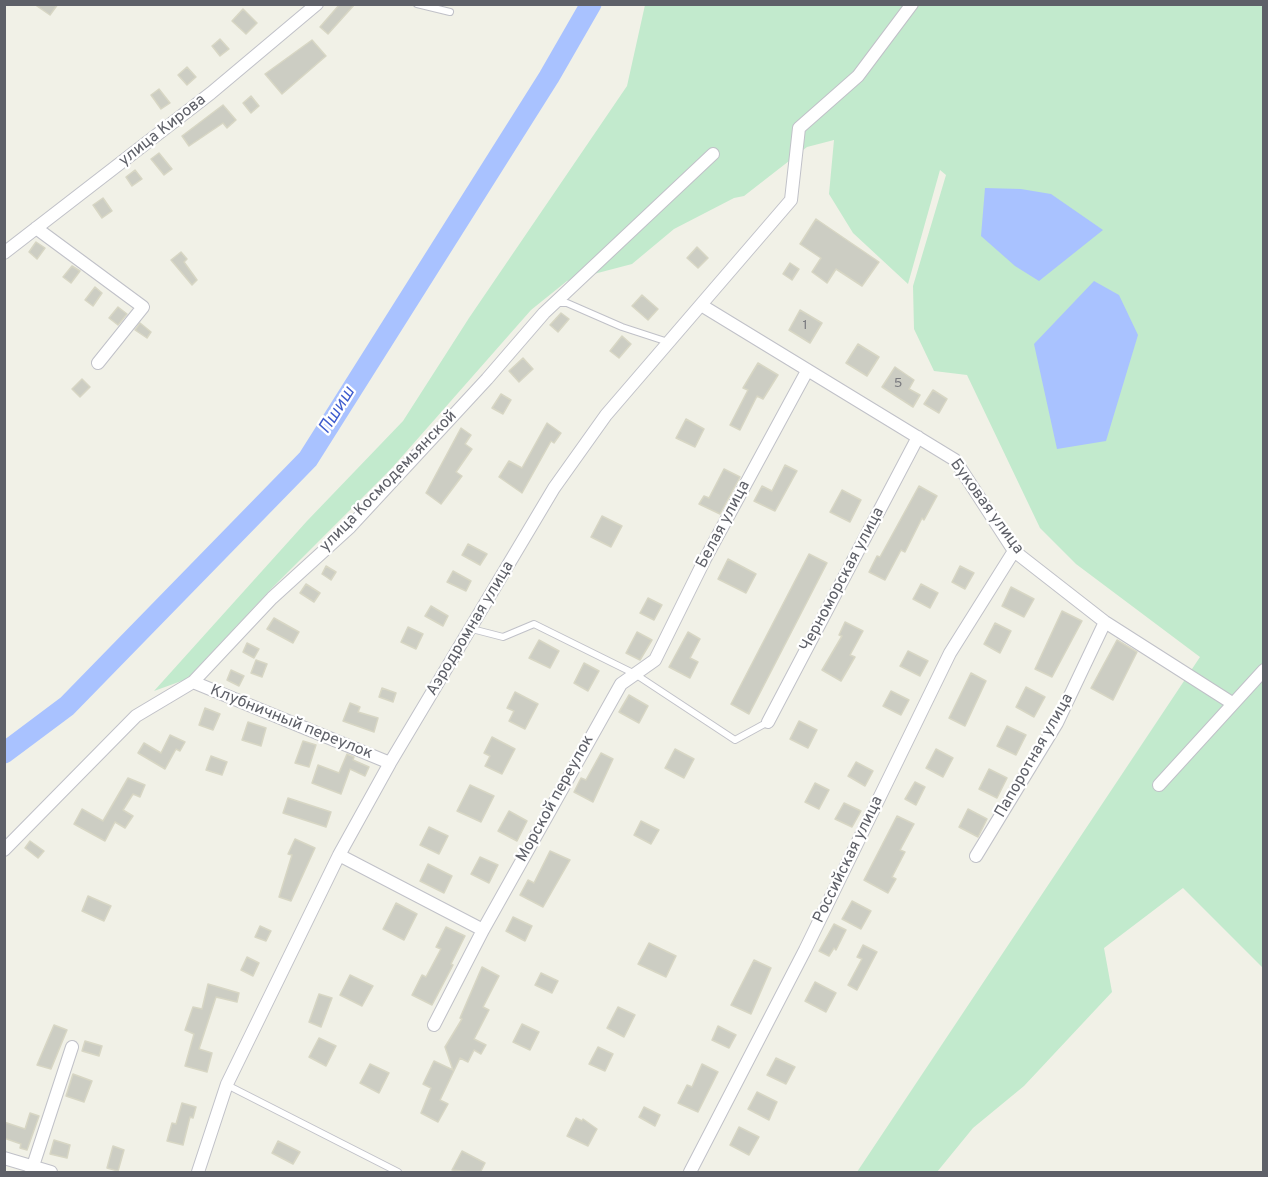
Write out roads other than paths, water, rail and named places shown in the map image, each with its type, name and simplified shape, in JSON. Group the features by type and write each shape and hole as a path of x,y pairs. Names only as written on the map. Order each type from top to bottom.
{"street":[{"name":"улица Кирова","path":"4,253 211,93 317,4"},
{"name":"Аэродромная улица","path":"198,1173 227,1084 339,855 390,763 554,488 606,415 791,200 799,128 858,76 912,4"},
{"name":"улица Космодемьянской","path":"4,850 136,716 193,682 272,598 358,519 554,303 713,154"},
{"path":"36,228 143,308 98,363"},
{"name":"Буковая улица","path":"701,305 955,460 1014,551 1105,622 1232,703"},
{"name":"Белая улица","path":"634,674 655,660 705,559 807,370"},
{"name":"Черноморская улица","path":"768,722 918,437"},
{"name":"Российская улица","path":"690,1173 805,951 950,653 1014,551"},
{"name":"Папоротная улица","path":"976,856 1057,723 1105,622"},
{"path":"1159,784 1263,670"},
{"name":"Морской переулок","path":"434,1025 483,930 621,684 634,674"},
{"name":"Клубничный переулок","path":"193,682 390,763"},
{"path":"339,855 483,930"},
{"path":"32,1170 72,1047"},
{"path":"4,1158 32,1170 51,1173"}],"lane":[{"path":"417,4 450,12"},
{"path":"554,303 567,303 622,327 669,343"},
{"path":"472,629 503,637 534,624 634,674 735,740 768,722"},
{"path":"227,1084 398,1173"}],"water":[{"path":"985,188 1021,189 1051,194 1103,230 1039,281 1015,266 981,236"},
{"path":"1094,281 1119,295 1138,335 1106,441 1057,449 1034,344"}],"waterway":[{"name":"Пшиш","path":"4,753 67,706 308,459 549,77 591,4"}]}
